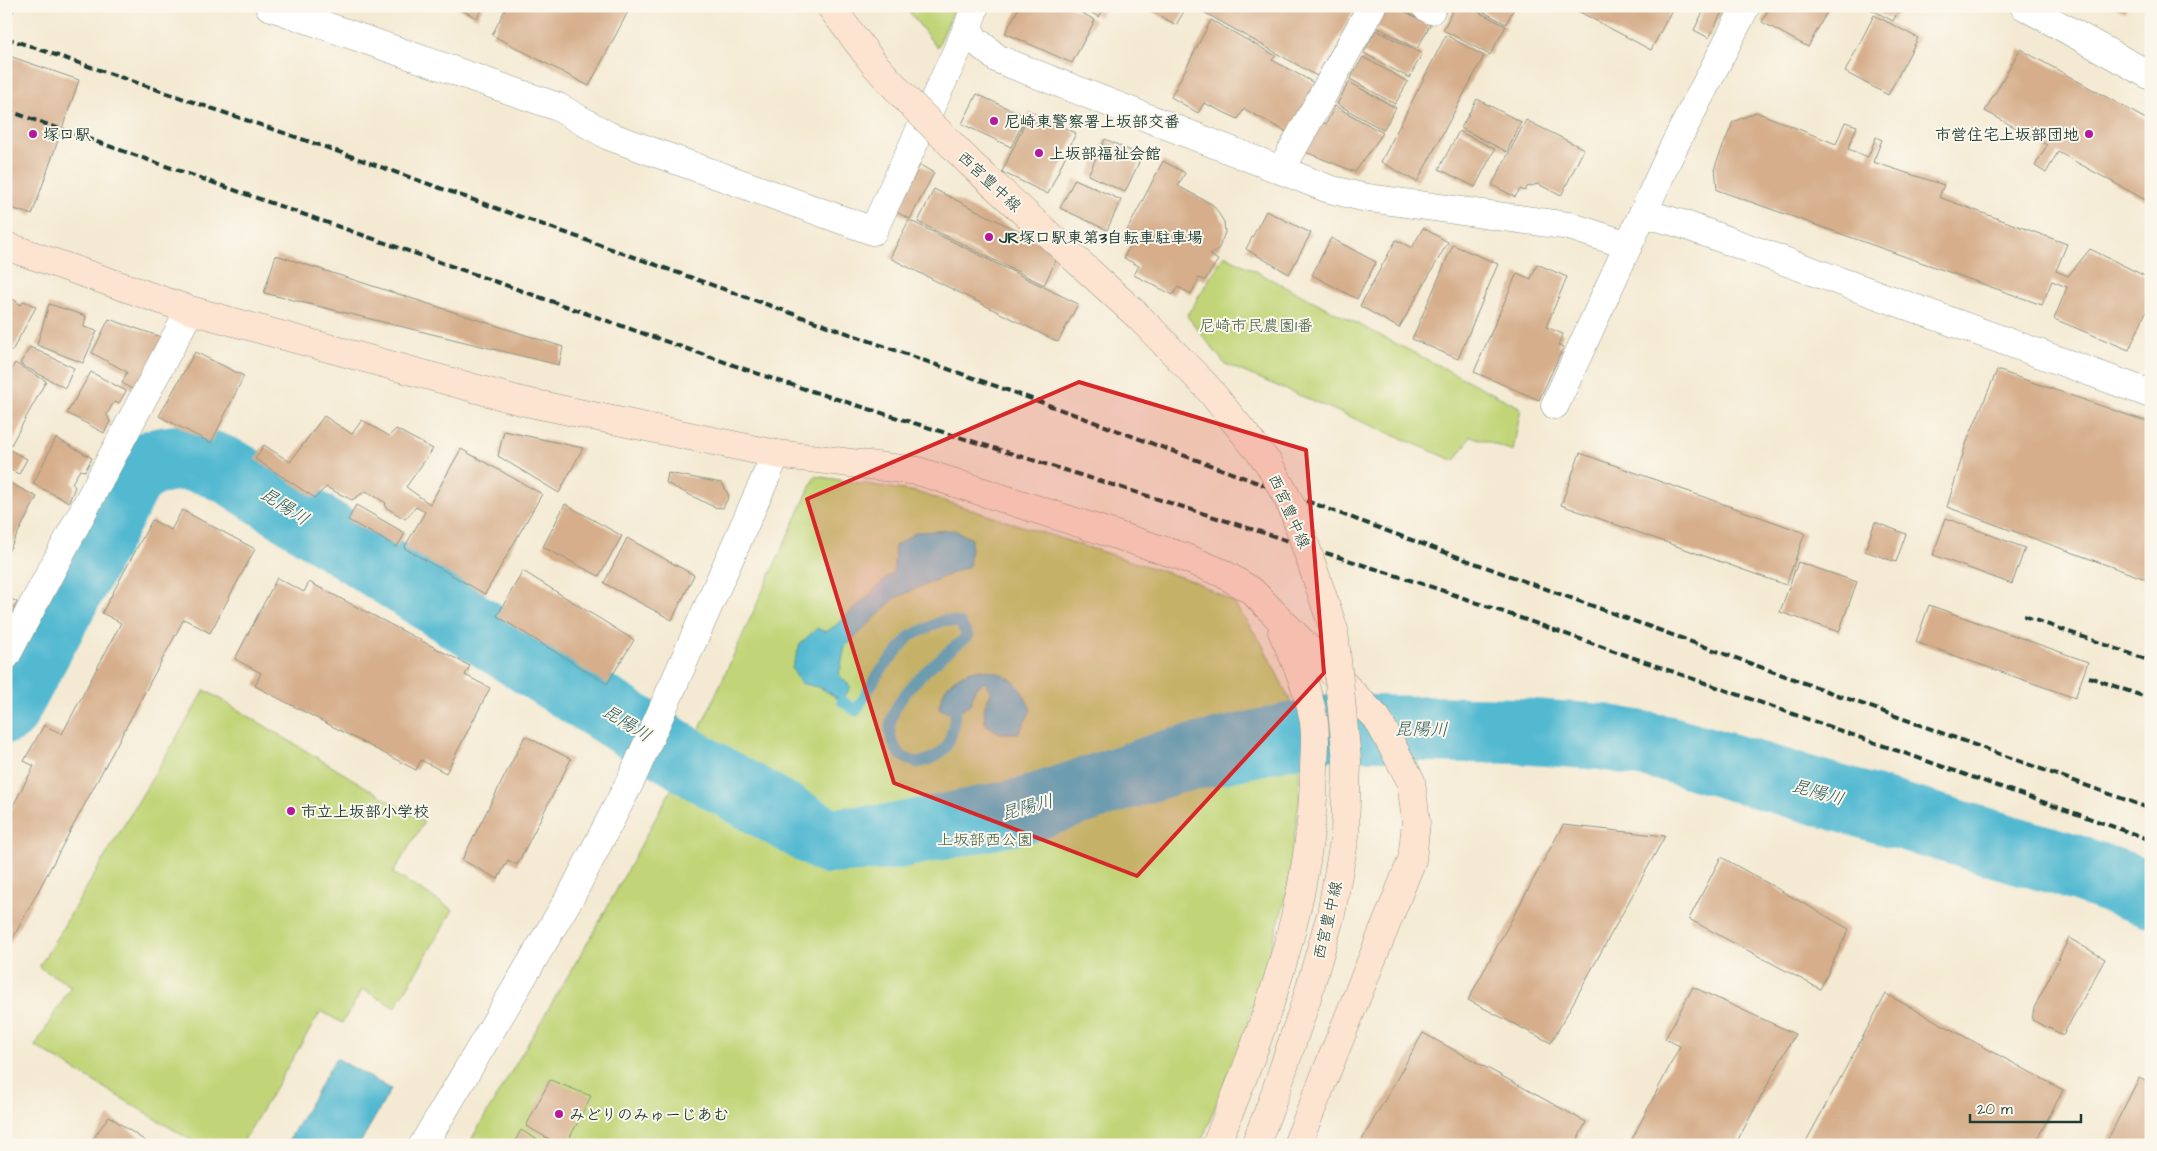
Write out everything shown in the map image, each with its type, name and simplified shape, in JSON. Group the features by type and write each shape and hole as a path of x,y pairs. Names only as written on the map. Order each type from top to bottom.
{"main road":[{"name":"西宮豊中線","path":"830,6 875,65 970,164 1138,317 1207,388 1269,464 1293,509 1334,630 1347,760 1345,836 1331,914 1306,1001 1272,1105 1255,1145"},
{"path":"6,246 190,310 521,401 776,454 918,470 1181,556 1222,573 1252,591 1377,718 1411,781 1416,822 1412,860 1297,1145"},
{"path":"1216,1145 1272,998 1303,889 1314,807 1314,719 1298,665 1274,615"}],"street":[{"path":"269,6 558,107 609,136 873,231 892,194 972,17"},
{"path":"1281,170 1372,6"},
{"path":"1425,6 1431,10 1433,6"},
{"path":"1555,405 1672,150 1746,6"},
{"path":"2024,6 2151,76"},
{"path":"972,17 974,39 998,59 1329,189 1362,197 1569,226 1628,245"},
{"path":"1642,213 1682,224 2151,394"},
{"path":"6,656 190,310"},
{"path":"423,1145 573,892 644,752 776,454"}],"highlighted area":[{"path":"1079,382 1306,450 1324,673 1137,876 894,783 807,499"}],"green space":[{"path":"905,6 956,6 937,48"},
{"name":"尼崎市民農園1番","path":"1224,255 1521,408 1513,451 1471,436 1455,461 1225,364 1187,316"},
{"name":"上坂部西公園","path":"815,476 916,492 1196,582 1233,602 1261,642 1290,700 1298,736 1300,795 1287,894 1246,1030 1200,1145 468,1145 592,935 679,775"},
{"path":"205,690 424,822 393,873 453,910 395,1008 363,989 342,1023 321,1011 241,1145 199,1145 35,1046 71,986 39,967"}],"water":[{"path":"954,530 972,539 969,566 895,598 845,647 839,675 851,687 842,701 821,688 800,683 792,668 800,644 817,628 826,632 839,623 894,571 895,546 916,532"},
{"path":"981,669 1007,677 1022,692 1031,710 1019,733 1000,733 985,724 984,708 991,693 985,682 975,688 971,704 955,714 939,709 943,693 952,681 965,673"},
{"path":"336,1058 391,1089 359,1145 286,1145"}],"building":[{"path":"6,6 15,6 7,30 6,30"},
{"path":"454,6 484,6 477,18"},
{"path":"507,6 631,6 589,86 492,35"},
{"path":"1020,6 1069,6 1095,20 1072,63 1005,33"},
{"path":"1079,6 1106,6 1099,17"},
{"path":"1142,6 1187,6 1176,25"},
{"path":"1193,6 1356,6 1317,76"},
{"path":"1387,6 1395,6 1430,25 1417,49 1376,27"},
{"path":"1455,6 1467,6 1506,26 1490,55 1443,30"},
{"path":"1473,6 1515,6 1506,24"},
{"path":"1578,6 1674,6 1651,50 1576,10"},
{"path":"1706,6 1724,8 1709,38 1694,30"},
{"path":"1770,6 1830,6 1808,47 1762,22"},
{"path":"1865,6 1901,6 1893,21"},
{"path":"2112,6 2127,6 2125,12"},
{"path":"1874,15 1918,38 1888,95 1845,72"},
{"path":"1211,20 1276,56 1272,60 1318,85 1292,135 1244,109 1238,119 1204,103 1198,113 1171,97"},
{"path":"1376,30 1422,54 1409,78 1364,53"},
{"path":"1446,35 1484,56 1417,182 1381,162"},
{"name":"市営住宅上坂部団地","path":"2020,49 2151,122 2151,203 2058,152 2046,173 2035,166 2047,145 1985,111"},
{"name":"塚口駅","path":"6,55 79,80 32,215 6,206"},
{"path":"1363,57 1408,82 1395,104 1350,79"},
{"path":"1349,82 1396,108 1383,130 1337,104"},
{"name":"尼崎東警察署上坂部交番","path":"977,94 1026,117 1011,147 962,124"},
{"path":"1477,99 1521,122 1507,152 1461,128"},
{"path":"1335,106 1383,133 1355,172 1303,151 1321,121 1326,124"},
{"name":"上坂部福祉会館","path":"1030,112 1076,133 1048,194 1002,172"},
{"path":"1756,112 1836,144 1845,122 1857,126 1848,149 1868,157 1876,137 1882,140 1873,162 1944,185 1939,197 2067,244 2056,271 2068,276 2090,249 2151,279 2151,300 2129,350 2054,319 2067,287 2052,281 2042,305 1717,190 1715,166 1733,122"},
{"path":"1526,120 1584,149 1561,196 1538,184 1527,187 1525,191 1520,189 1515,197 1492,185"},
{"path":"1459,131 1495,149 1475,187 1439,169"},
{"path":"1105,139 1142,156 1125,192 1088,175"},
{"path":"1163,161 1185,173 1178,186 1213,205 1224,222 1225,232 1219,248 1210,255 1218,260 1205,280 1199,278 1191,294 1178,287 1173,295 1134,275 1139,266 1124,258 1130,244 1122,240"},
{"path":"920,165 934,173 910,219 896,212"},
{"path":"1075,179 1121,200 1107,230 1060,208"},
{"name":"JR塚口駅東第3自転車駐車場","path":"934,189 1060,252 1044,285 918,222"},
{"path":"1266,211 1311,233 1289,274 1246,249"},
{"path":"909,220 1078,304 1058,342 890,258"},
{"path":"1423,228 1448,242 1399,328 1360,306 1396,240 1412,248"},
{"path":"1331,238 1376,262 1357,299 1312,275"},
{"path":"1453,245 1498,264 1458,359 1412,339"},
{"path":"276,255 563,347 559,365 264,293"},
{"path":"1537,264 1567,277 1546,327 1563,334 1558,345 1563,348 1539,400 1474,372 1517,273 1531,279"},
{"path":"9,296 21,305 24,301 36,307 12,351 6,349 6,298"},
{"path":"49,304 86,316 84,327 97,331 83,363 37,345"},
{"path":"109,319 164,338 135,391 122,383 127,372 92,353"},
{"path":"30,347 74,368 65,388 20,364"},
{"path":"195,352 244,376 211,443 159,416"},
{"path":"15,363 46,381 11,445 6,442 6,380"},
{"path":"1997,370 2151,423 2151,581 1947,507 1966,444"},
{"path":"91,372 126,391 119,403 114,402 107,414 110,422 104,433 67,413"},
{"path":"324,416 352,434 362,420 389,436 396,429 433,449 406,487 430,504 461,449 542,494 485,594 404,548 425,512 416,507 405,519 385,507 386,503 366,491 352,500 326,487 315,498 255,459 264,445 290,462"},
{"path":"504,431 583,448 559,493 498,456"},
{"path":"56,438 92,458 85,471 80,470 72,483 75,487 69,502 33,484"},
{"path":"6,448 27,459 19,474 6,468"},
{"path":"1580,453 1805,533 1786,585 1561,505"},
{"path":"668,473 722,483 729,496 723,508 714,507 666,483"},
{"path":"6,481 37,497 6,556"},
{"path":"565,504 622,536 599,576 543,547"},
{"path":"356,505 405,533 397,547 348,520"},
{"path":"182,510 255,549 210,633 184,619 6,951 6,819 34,766 24,761 44,725 62,734 121,623 102,613 152,520 171,530"},
{"path":"1946,518 2025,548 2012,584 1933,555"},
{"path":"1875,522 1906,534 1896,562 1865,551"},
{"path":"627,538 694,575 672,620 604,583"},
{"path":"1798,562 1857,582 1839,632 1780,612"},
{"path":"523,571 634,640 607,684 497,616"},
{"path":"277,578 304,592 309,582 470,666 465,675 490,688 446,773 421,760 416,770 255,686 261,673 235,659"},
{"path":"6,596 17,602 6,624"},
{"path":"1929,605 2088,662 2075,698 1916,642"},
{"path":"525,736 571,759 517,865 508,860 498,879 462,860"},
{"path":"1563,825 1665,836 1551,1043 1468,1000"},
{"path":"1721,857 1849,929 1820,989 1689,919"},
{"path":"2069,938 2105,959 2063,1035 2032,1020 2034,1008"},
{"path":"1693,987 1795,1034 1735,1145 1629,1145 1680,1046 1665,1039"},
{"path":"1886,994 2063,1090 2034,1145 1804,1145"},
{"path":"1423,1033 1586,1122 1575,1145 1359,1145"},
{"path":"2139,1078 2151,1084 2151,1145 2105,1145"},
{"path":"550,1080 591,1096 566,1145 560,1145 526,1126"},
{"path":"109,1116 151,1145 89,1145"},
{"path":"521,1130 546,1145 513,1145"}],"waterway":[{"name":"昆陽川","path":"6,711 131,477 151,463 166,459 187,458 216,465 236,475 703,770 828,841 892,837 1026,810 1171,762 1330,727 1518,731 1603,737 1669,749 2061,863 2151,894"},
{"path":"842,701 856,711 878,674 910,636 944,620 960,623 968,636 929,668 902,697 894,712 890,728 897,751 905,758 918,763 936,756 942,752 949,740 955,714"}],"railway":[{"path":"6,38 322,146 1035,400 1425,545 2151,809"},
{"path":"6,110 776,380 1438,589 2151,840"},
{"path":"2024,616 2151,661"},
{"path":"2089,677 2151,699"}],"place":[{"name":"尼崎東警察署上坂部交番","path":"994,121"},
{"name":"塚口駅","path":"33,134"},
{"name":"市営住宅上坂部団地","path":"2089,134"},
{"name":"上坂部福祉会館","path":"1039,153"},
{"name":"JR塚口駅東第3自転車駐車場","path":"989,237"},
{"name":"市立上坂部小学校","path":"291,811"},
{"name":"みどりのみゅーじあむ","path":"559,1114"}]}
